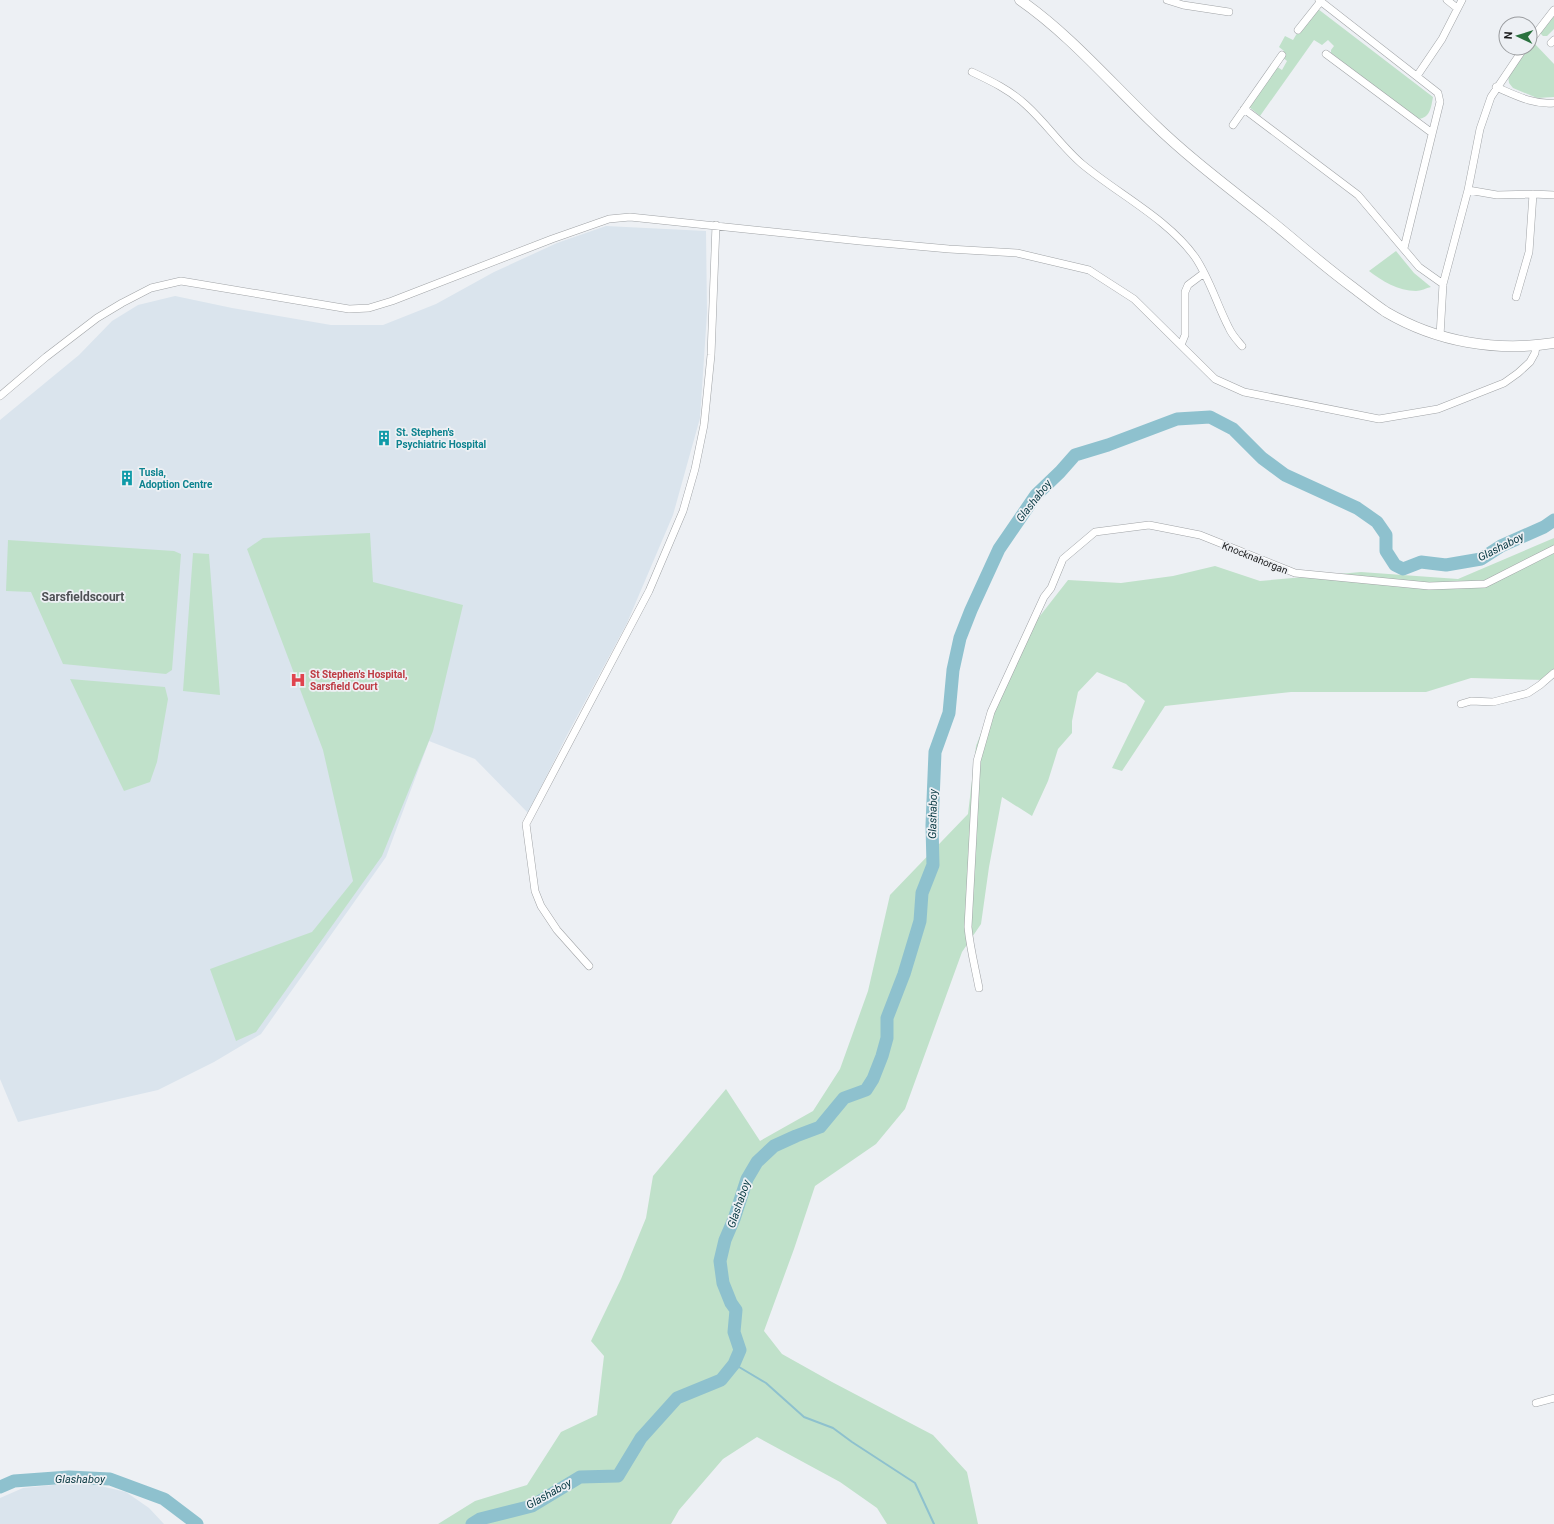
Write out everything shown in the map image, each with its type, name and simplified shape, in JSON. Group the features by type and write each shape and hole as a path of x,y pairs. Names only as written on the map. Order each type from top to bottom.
{"main road":[{"path":"1020,0 1034,10 1105,74 1153,124 1208,171 1340,278 1385,311 1416,327 1440,336 1475,344 1536,346 1554,343"}],"street":[{"path":"1167,0 1183,5 1229,12"},
{"path":"1447,0 1457,8"},
{"path":"1417,76 1442,39 1462,0"},
{"path":"1298,30 1320,1 1438,93 1440,102 1404,248"},
{"path":"1538,31 1554,10"},
{"path":"1326,54 1432,133"},
{"path":"1233,125 1282,55"},
{"path":"1440,336 1443,284 1468,190 1480,129 1496,87 1518,56"},
{"path":"972,72 999,84 1025,104 1080,163 1103,181 1147,211 1175,235 1194,256 1204,273 1229,329 1242,346"},
{"path":"1496,87 1528,100 1554,104"},
{"path":"1244,109 1358,195 1419,267 1443,284"},
{"path":"1468,190 1497,195 1533,194 1554,196"},
{"path":"1516,298 1529,252 1533,194"},
{"path":"0,396 46,357 97,318 133,297 158,286 181,281 348,309 369,308 392,301 552,239 610,219 630,217 860,241 949,249 1018,253 1089,270 1134,299 1215,380 1244,392 1379,419 1438,409 1504,383 1530,362 1535,353 1536,346"},
{"path":"588,966 557,930 541,906 534,891 526,824 649,591 683,512 695,469 704,425 711,356 716,226"},
{"path":"1180,345 1185,334 1185,292 1188,284 1204,273"},
{"name":"Knocknahorgan","path":"980,988 970,949 968,927 977,761 991,712 1044,597 1051,588 1063,559 1095,532 1149,525 1200,535 1295,574 1429,586 1485,584 1554,549"},
{"path":"1461,704 1471,701 1493,702 1528,693 1554,673"},
{"path":"1536,1403 1554,1398"}],"shaded area":[{"name":"St Stephen's Hospital, Sarsfield Court","path":"606,226 706,231 707,313 700,418 673,515 627,623 566,737 528,813 475,759 429,741 386,857 261,1034 214,1062 158,1090 18,1122 0,1079 0,420 79,355 112,321 138,305 175,296 232,308 331,325 383,325 436,304 494,272 557,243"},
{"path":"84,1482 126,1492 149,1508 164,1524 0,1524 0,1498 23,1488"}],"green space":[{"path":"1318,9 1433,97 1431,109 1425,117 1418,119 1331,53 1334,46 1328,40 1322,45 1314,40 1260,116 1248,106 1276,66 1282,70 1287,61 1282,57 1284,51 1279,47 1285,36 1293,40 1311,10"},
{"path":"1554,14 1554,29 1547,36 1543,36 1540,33"},
{"path":"1538,47 1554,64 1554,97 1537,98 1513,88 1509,83 1508,75 1523,56 1538,56"},
{"path":"1396,251 1414,273 1431,287 1418,291 1409,291 1385,282 1369,271"},
{"path":"370,533 373,582 463,605 433,731 382,856 256,1032 236,1041 210,969 312,932 353,881 323,750 247,549 263,538"},
{"path":"1554,538 1554,670 1546,680 1471,678 1426,692 1291,692 1165,706 1122,771 1112,768 1145,701 1126,684 1097,672 1078,692 1072,721 1072,733 1058,749 1048,781 1032,816 1002,797 989,867 981,924 962,952 905,1109 876,1144 815,1186 764,1331 782,1354 933,1435 967,1472 978,1524 887,1524 877,1508 840,1482 757,1437 723,1459 679,1510 671,1524 438,1524 475,1501 527,1485 561,1432 597,1415 604,1356 591,1341 621,1279 646,1218 653,1176 726,1089 760,1141 813,1111 840,1069 868,991 890,895 968,814 976,746 994,700 1036,621 1068,580 1121,583 1173,576 1215,566 1260,581 1361,572 1458,579"},
{"path":"8,540 174,551 181,554 172,670 166,674 63,664 31,592 6,591"},
{"path":"193,553 209,554 220,695 183,691"},
{"path":"70,679 165,687 168,699 157,762 150,782 124,791"}],"waterway":[{"name":"Glashaboy","path":"472,1524 480,1519 532,1506 580,1477 618,1476 641,1438 677,1398 721,1380 734,1364 740,1350 734,1332 736,1310 731,1303 723,1283 720,1261 725,1240 734,1219 747,1179 757,1162 774,1146 820,1127 844,1098 866,1090 873,1079 887,1038 887,1018 904,974 920,921 922,893 933,865 932,825 935,752 949,713 953,670 960,638 999,549 1036,495 1075,455 1108,445 1177,419 1210,417 1233,429 1262,458 1285,475 1357,508 1377,522 1386,535 1386,551 1395,565 1403,569 1421,562 1446,565 1481,559 1501,546 1544,527 1554,520"},
{"path":"734,1364 766,1383 804,1417 833,1428 915,1483 934,1524"},
{"name":"Glashaboy","path":"0,1487 14,1481 69,1477 110,1479 164,1499 197,1524"}],"place":[{"name":"St. Stephen's Psychiatric Hospital","path":"384,438"},
{"name":"Tusla, Adoption Centre","path":"127,478"},
{"name":"St Stephen's Hospital, Sarsfield Court","path":"298,680"}],"district":[{"name":"Sarsfieldscourt","path":"83,597"}]}
